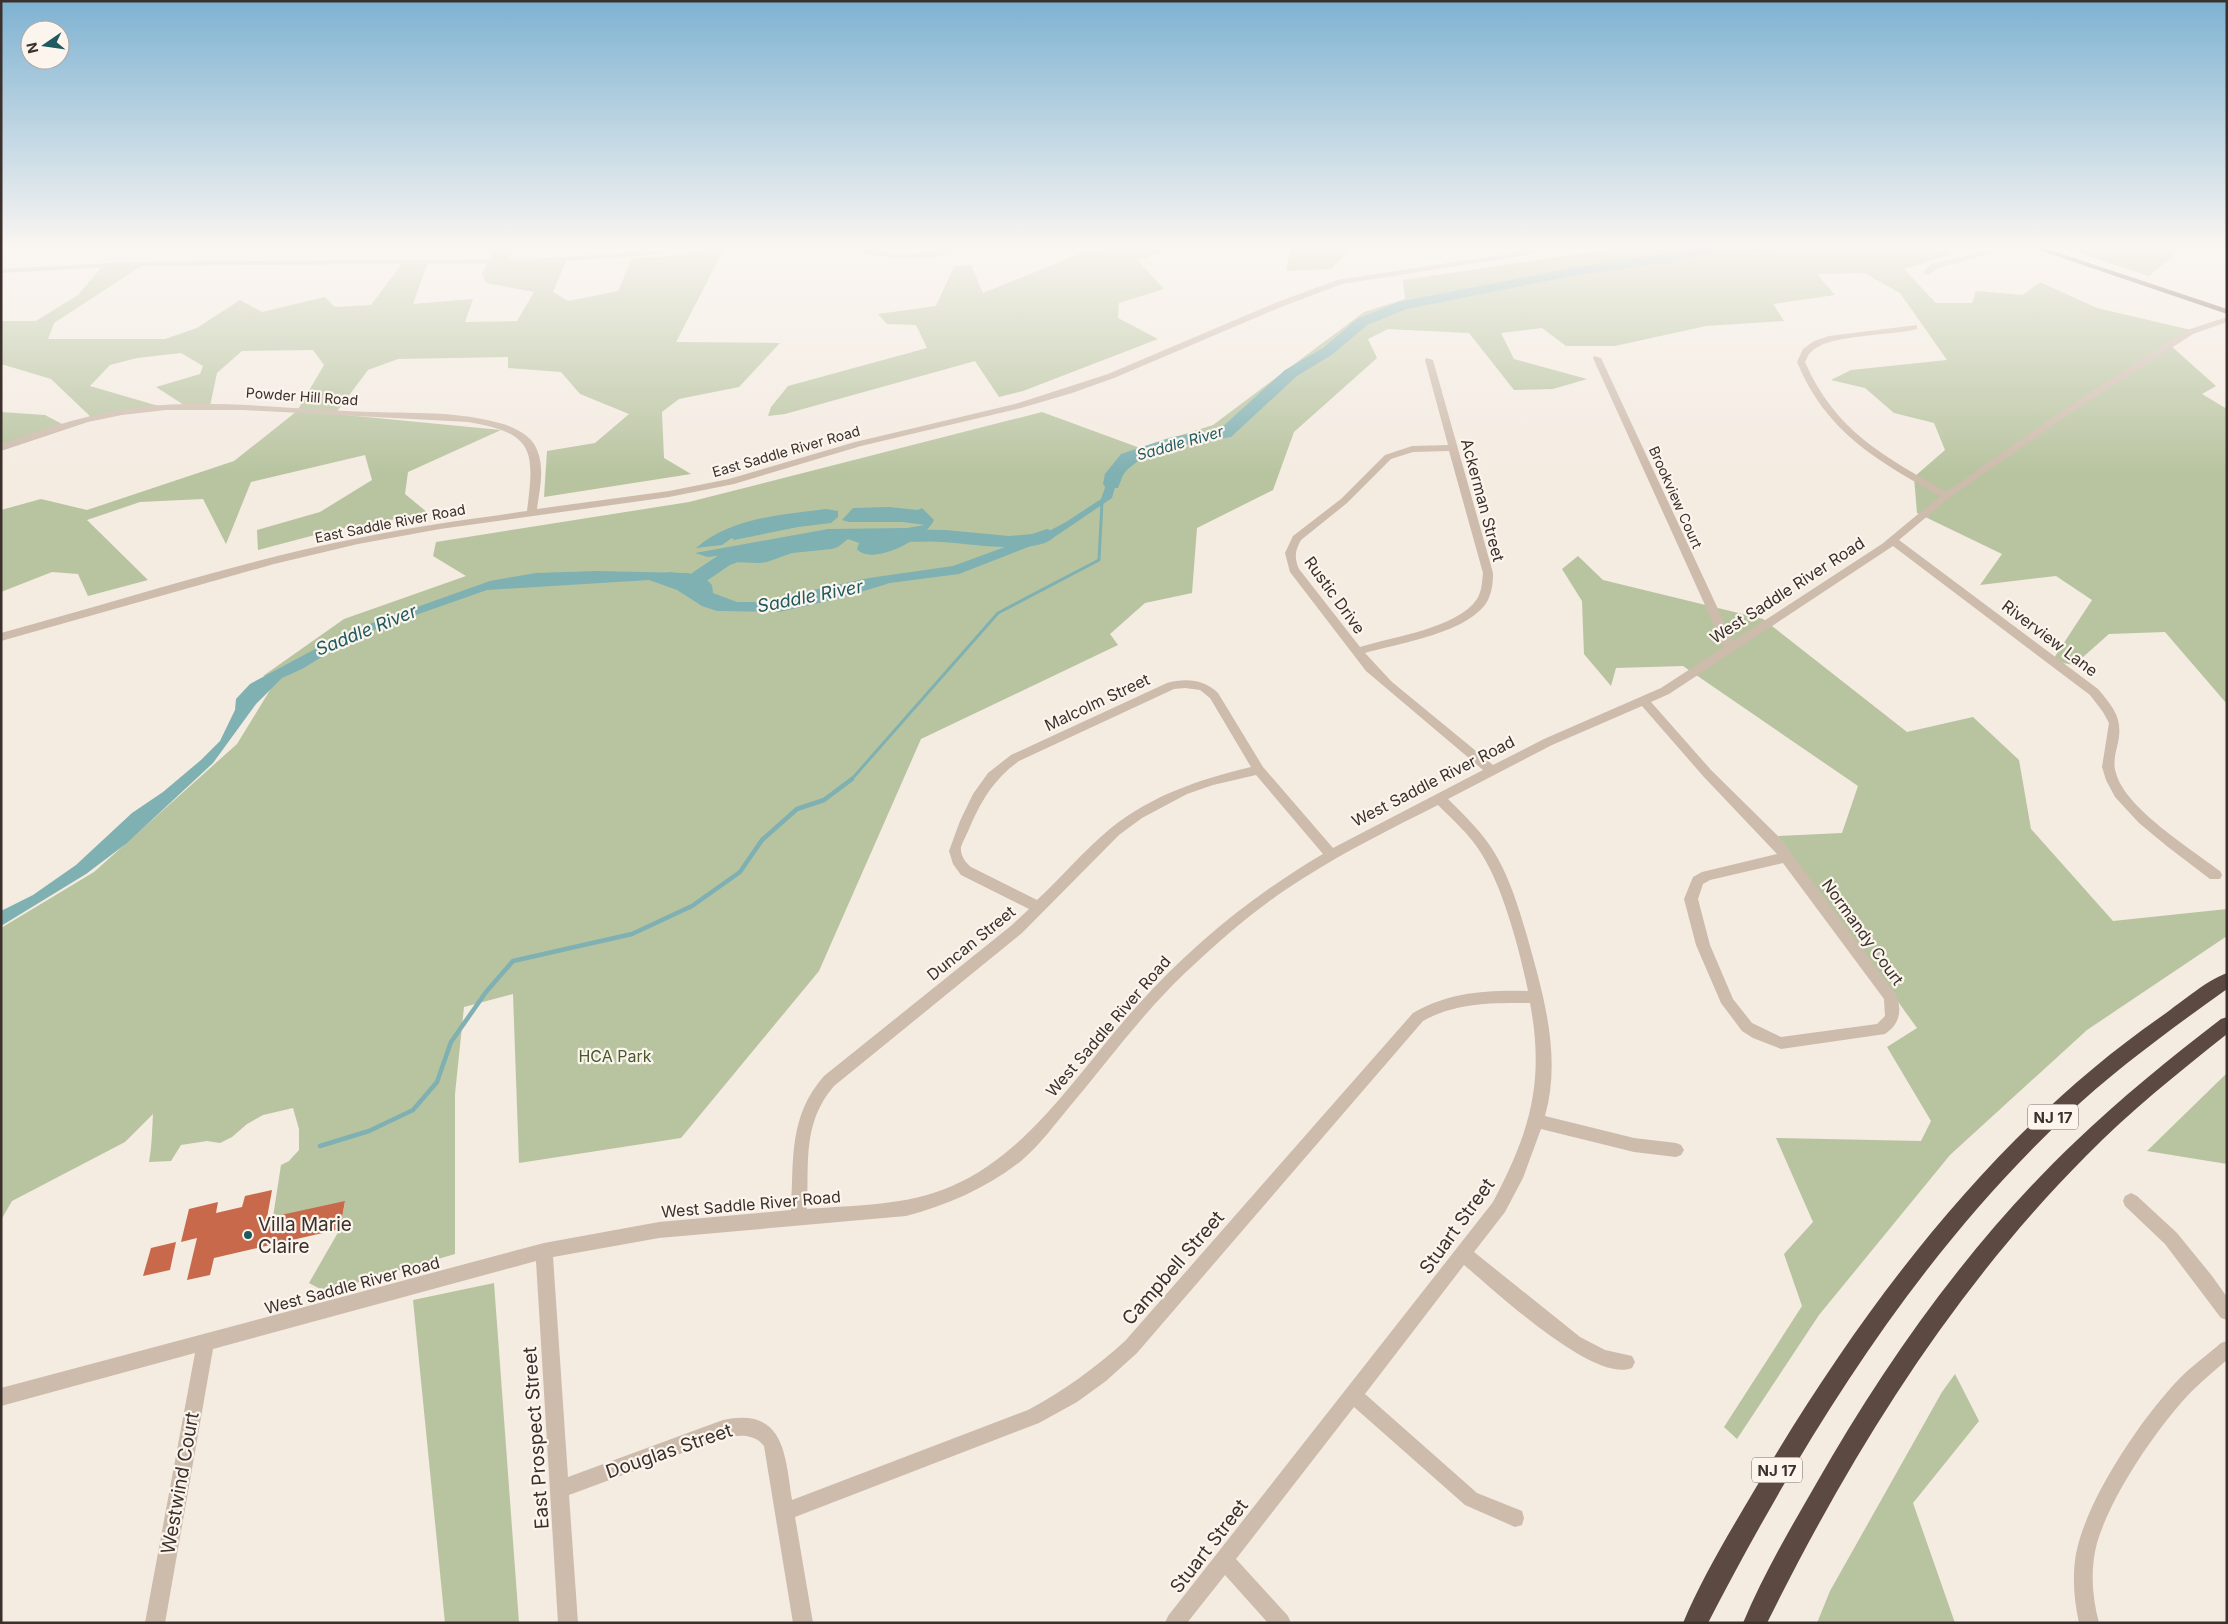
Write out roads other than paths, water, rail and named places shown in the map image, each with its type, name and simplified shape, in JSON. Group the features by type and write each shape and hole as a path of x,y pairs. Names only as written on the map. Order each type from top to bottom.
{"highway":[{"name":"NJ 17","path":"1694,1623 1747,1522 1810,1417 1872,1325 1934,1244 1996,1174 2058,1112 2153,1031 2227,980"},
{"name":"NJ 17","path":"1755,1623 1806,1523 1868,1417 1958,1285 2021,1210 2081,1146 2176,1062 2227,1024"}],"street":[{"name":"East Saddle River Road","path":"1,637 316,550 399,532 669,494 731,482 858,444 1044,399 1106,378 1236,323"},
{"name":"West Saddle River Road","path":"1,1396 544,1251 659,1230 906,1208 934,1201 961,1191 986,1178 1009,1162 1029,1144 1141,1011 1179,970 1252,906 1331,854 1548,742 1665,691 1893,541 1946,496 2028,437 2184,336 2198,328 2215,323"},
{"path":"1914,327 1890,334 1828,338 1812,346 1802,356 1800,362 1823,404 1856,439 1871,452 1946,496"},
{"name":"Brookview Court","path":"1597,358 1730,648"},
{"name":"Ackerman Street","path":"1356,652 1447,626 1470,614 1484,597 1488,587 1488,572 1429,360"},
{"name":"Powder Hill Road","path":"1,448 49,431 97,418 163,408 237,406 302,412 470,420 508,429 529,444 536,462 532,513"},
{"name":"Rustic Drive","path":"1454,448 1412,449 1388,457 1344,500 1296,538 1292,546 1290,562 1294,570 1356,652 1388,685 1492,771"},
{"name":"Riverview Lane","path":"1893,541 2094,692 2110,714 2115,727 2108,755 2108,769 2111,780 2119,792 2143,818 2215,875"},
{"name":"Malcolm Street","path":"1040,908 966,870 959,864 955,855 955,847 983,786 992,775 1015,758 1171,686 1190,684 1207,690 1213,695 1259,770 1288,807 1331,854"},
{"name":"Normandy Court","path":"1644,700 1707,773 1774,841 1786,857 1890,997 1893,1016 1889,1024 1880,1030 1781,1043 1758,1034 1747,1027 1728,1003 1703,945 1691,899 1694,888 1698,881 1707,876 1786,857"},
{"name":"Duncan Street","path":"799,1218 804,1126 817,1095 835,1075 1017,930 1116,832 1138,815 1183,791 1211,781 1259,770"},
{"name":"Stuart Street","path":"1175,1623 1499,1207 1519,1172 1538,1121 1544,1082 1545,1044 1538,997 1506,891 1497,869 1485,849 1468,827 1439,798"},
{"name":"Campbell Street","path":"784,1512 1020,1424 1071,1396 1100,1375 1131,1347 1418,1017 1433,1007 1465,998 1538,997"},
{"path":"1538,1121 1634,1146 1676,1150"},
{"path":"2131,1201 2152,1216 2227,1312"},
{"name":"East Prospect Street","path":"544,1251 561,1489 568,1623"},
{"path":"1463,1254 1574,1343 1604,1358 1626,1362"},
{"name":"Westwind Court","path":"155,1623 205,1343"},
{"path":"2089,1623 2084,1602 2083,1572 2088,1544 2095,1524 2129,1461 2176,1394 2227,1349"},
{"path":"1353,1395 1470,1499 1516,1518"},
{"name":"Douglas Street","path":"561,1489 723,1429 746,1426 759,1430 770,1440 777,1464 803,1623"},
{"path":"1224,1560 1281,1623"}],"water":[{"path":"1124,458 1138,461 1118,477 1112,498 1056,536 959,574 890,583 841,598 779,612 717,611 702,606 677,590 649,580 487,590 356,636 302,669 282,678 256,704 213,763 127,843 86,874 1,926 1,911 33,895 76,865 132,813 163,792 201,760 220,741 235,710 236,699 250,684 347,632 490,581 536,573 596,571 688,573 707,580 712,585 713,593 737,602 757,602 869,578 953,566 1049,531 1066,522 1101,499 1113,465"},
{"path":"889,507 918,510 922,508 934,520 921,535 910,542 898,548 874,555 864,554 857,549 859,543 848,539 832,549 792,553 759,563 733,562 716,556 708,557 695,553 828,529 907,528 925,525 903,522 849,522 842,520 853,508"},
{"path":"826,509 838,511 838,517 831,523 798,527 734,540 732,538 722,545 696,548 725,530 741,524 775,516"}],"waterway":[{"name":"Saddle River","path":"1112,484 1114,474 1127,458 1178,441 1225,433 1291,373 1328,351 1361,323"},
{"path":"852,779 998,613 1099,560 1102,502"},
{"name":"Saddle River","path":"891,535 945,536 1009,542 1035,539 1047,535"},
{"name":"Saddle River","path":"670,578 692,582 723,561 752,550"},
{"path":"320,1146 369,1131 413,1110 437,1082 451,1042 486,992 513,961 632,934 692,906 740,872 762,840 797,809 824,800 852,779"}],"place":[{"name":"Villa Marie Claire","path":"248,1235"}],"park label":[{"name":"HCA Park","path":"615,1056"}]}
